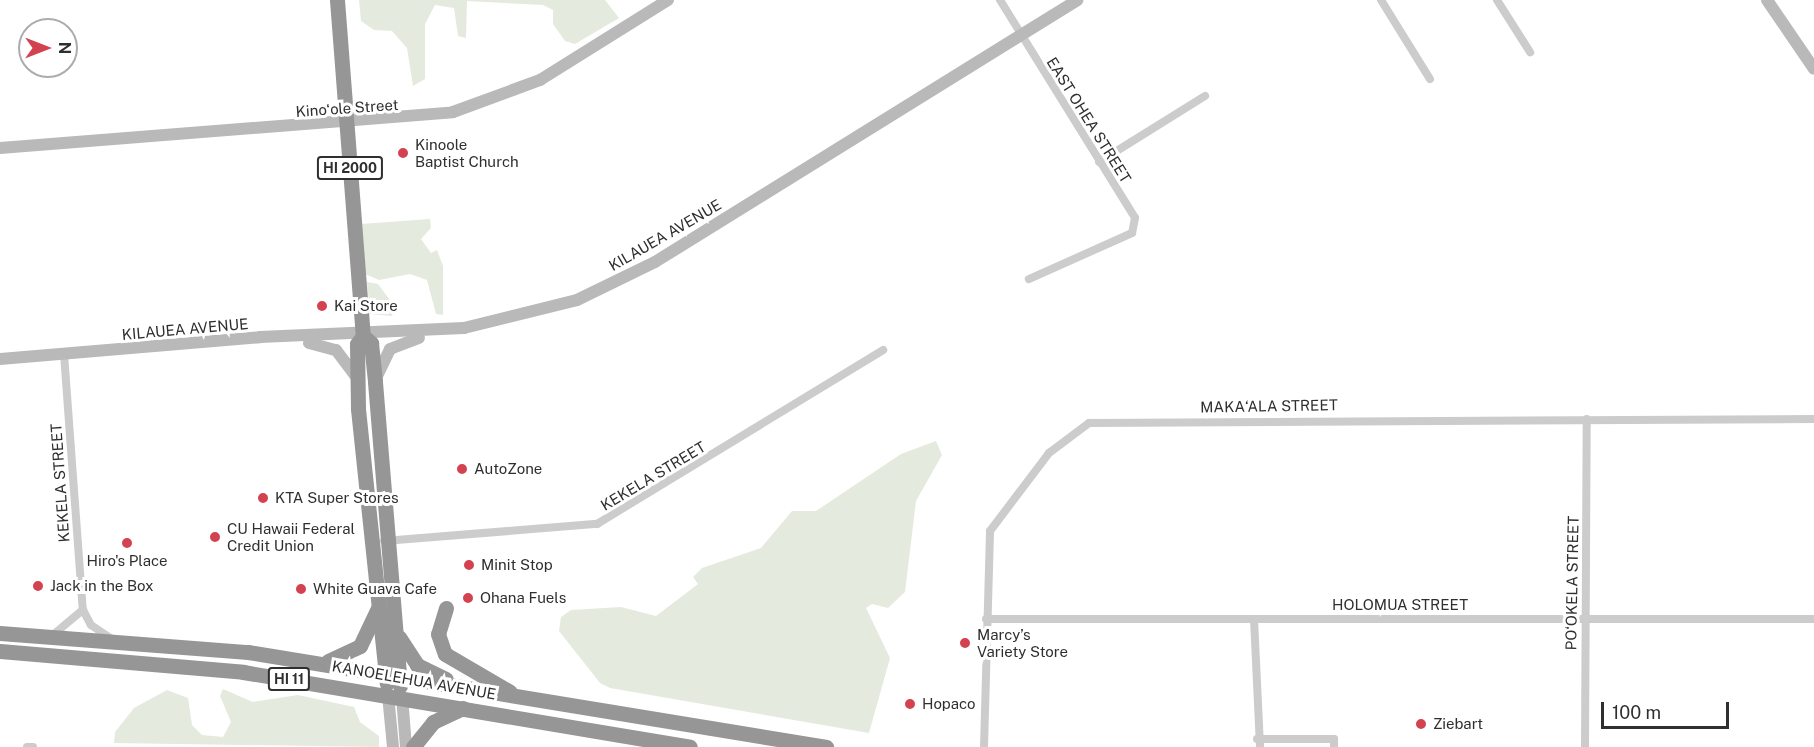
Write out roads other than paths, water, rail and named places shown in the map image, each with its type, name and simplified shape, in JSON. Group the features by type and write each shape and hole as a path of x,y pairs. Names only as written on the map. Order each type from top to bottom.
{"highway":[{"name":"HI 2000","path":"338,0 363,336 357,344 357,382 394,620 393,676"},
{"name":"HI 2000","path":"363,336 371,343 375,382 380,606 395,696"},
{"path":"316,662 357,650 380,606"},
{"path":"446,608 438,634 445,654 521,698"},
{"path":"394,620 417,664 483,693"},
{"name":"KANOELEHUA AVENUE","path":"0,633 116,640 316,662 483,693 826,747"},
{"name":"KANOELEHUA AVENUE","path":"0,651 190,665 395,696 690,747"},
{"path":"413,747 433,722 465,708"}],"street":[{"name":"Kinoʻole Street","path":"0,148 438,115 497,100 540,80 668,0"},
{"name":"EAST OHEA STREET","path":"1000,0 1135,218 1132,232 1029,279"},
{"name":"KILAUEA AVENUE","path":"0,359 260,337 363,336 464,328 577,300 655,262 1077,0"},
{"path":"1381,0 1430,79"},
{"path":"1497,0 1530,52"},
{"path":"1767,0 1814,69"},
{"path":"1099,162 1205,96"},
{"path":"375,382 386,355 398,344 464,328"},
{"path":"260,337 329,347 348,360 357,382"},
{"name":"KEKELA STREET","path":"380,541 597,524 883,350"},
{"name":"KEKELA STREET","path":"64,354 83,610"},
{"name":"PO‘OKELA STREET","path":"1585,747 1587,419"},
{"name":"MAKA‘ALA STREET","path":"984,747 990,531 1049,453 1089,423 1814,419"},
{"path":"46,635 65,629 83,610 95,630 116,640"},
{"path":"1254,619 1259,743 1334,739 1334,747"},
{"name":"HOLOMUA STREET","path":"986,620 1814,619"},
{"path":"393,747 395,696"},
{"path":"395,696 406,747"},
{"path":"27,747 33,747"}],"place":[{"name":"Kinoole Baptist Church","path":"403,153"},
{"name":"Kai Store","path":"322,306"},
{"name":"AutoZone","path":"462,469"},
{"name":"KTA Super Stores","path":"263,498"},
{"name":"CU Hawaii Federal Credit Union","path":"215,537"},
{"name":"Hiro's Place","path":"127,543"},
{"name":"Minit Stop","path":"469,565"},
{"name":"Jack in the Box","path":"38,586"},
{"name":"White Guava Cafe","path":"301,589"},
{"name":"Ohana Fuels","path":"468,598"},
{"name":"Marcy’s Variety Store","path":"965,643"},
{"name":"Hopaco","path":"910,704"},
{"name":"Ziebart","path":"1421,724"}]}
